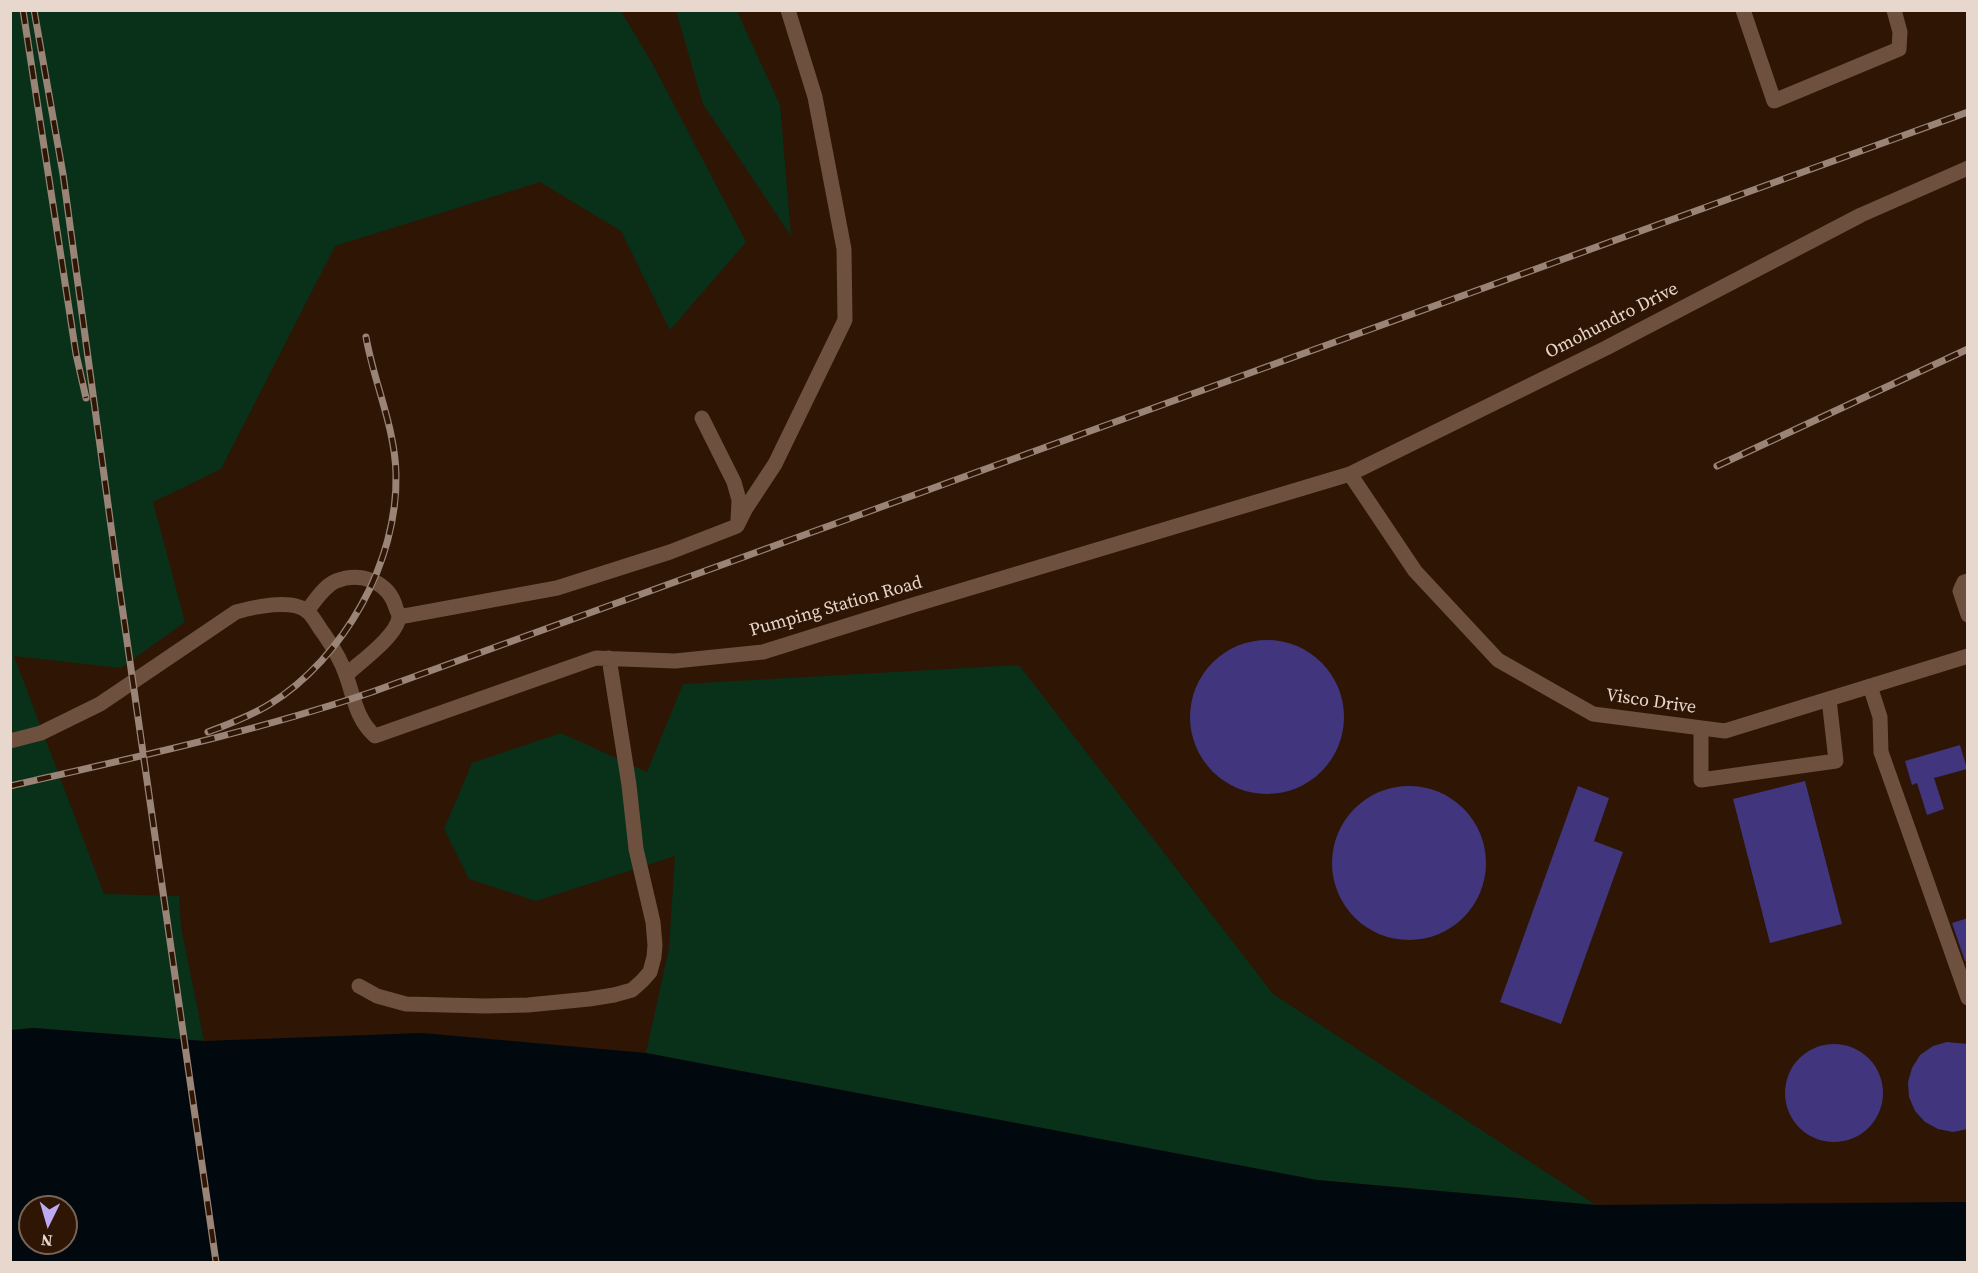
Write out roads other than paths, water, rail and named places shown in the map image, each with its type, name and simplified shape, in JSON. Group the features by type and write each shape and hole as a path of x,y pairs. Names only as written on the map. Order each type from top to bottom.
{"street":[{"path":"399,617 557,588 670,552 737,526 746,508 775,465 844,320 844,249 815,97 788,10"},
{"path":"1743,10 1774,101 1899,49 1900,32 1894,10"},
{"name":"Omohundro Drive","path":"1270,498 1350,474 1595,353 1861,215 1968,168"},
{"path":"702,418 734,482 739,500 737,526"},
{"name":"Visco Drive","path":"1350,474 1415,571 1498,660 1593,714 1725,731 1968,656"},
{"name":"Pumping Station Road","path":"346,675 352,699 367,728 375,736 596,658 675,661 763,652 1270,498"},
{"path":"10,741 41,733 100,704 236,612 256,606 286,604 307,611 333,647 346,675 390,636 399,617 393,598 383,587 374,580 360,577 336,581 307,611"},
{"path":"1968,581 1964,582 1960,591 1968,615"},
{"path":"359,986 377,996 406,1004 528,1005 614,995 632,990 650,972 655,945 653,922 636,849 630,785 609,658"},
{"path":"1870,686 1881,717 1881,752 1968,998"},
{"path":"1701,728 1701,780 1836,761 1829,699"}],"railway":[{"path":"23,10 76,354 86,398"},
{"path":"34,10 63,174 216,1262"},
{"path":"10,786 238,732 372,692 1968,112"},
{"path":"208,732 263,708 297,685 343,634 362,605 377,573 388,541 394,507 396,474 392,439 366,337"},
{"path":"1717,466 1968,349"}]}
